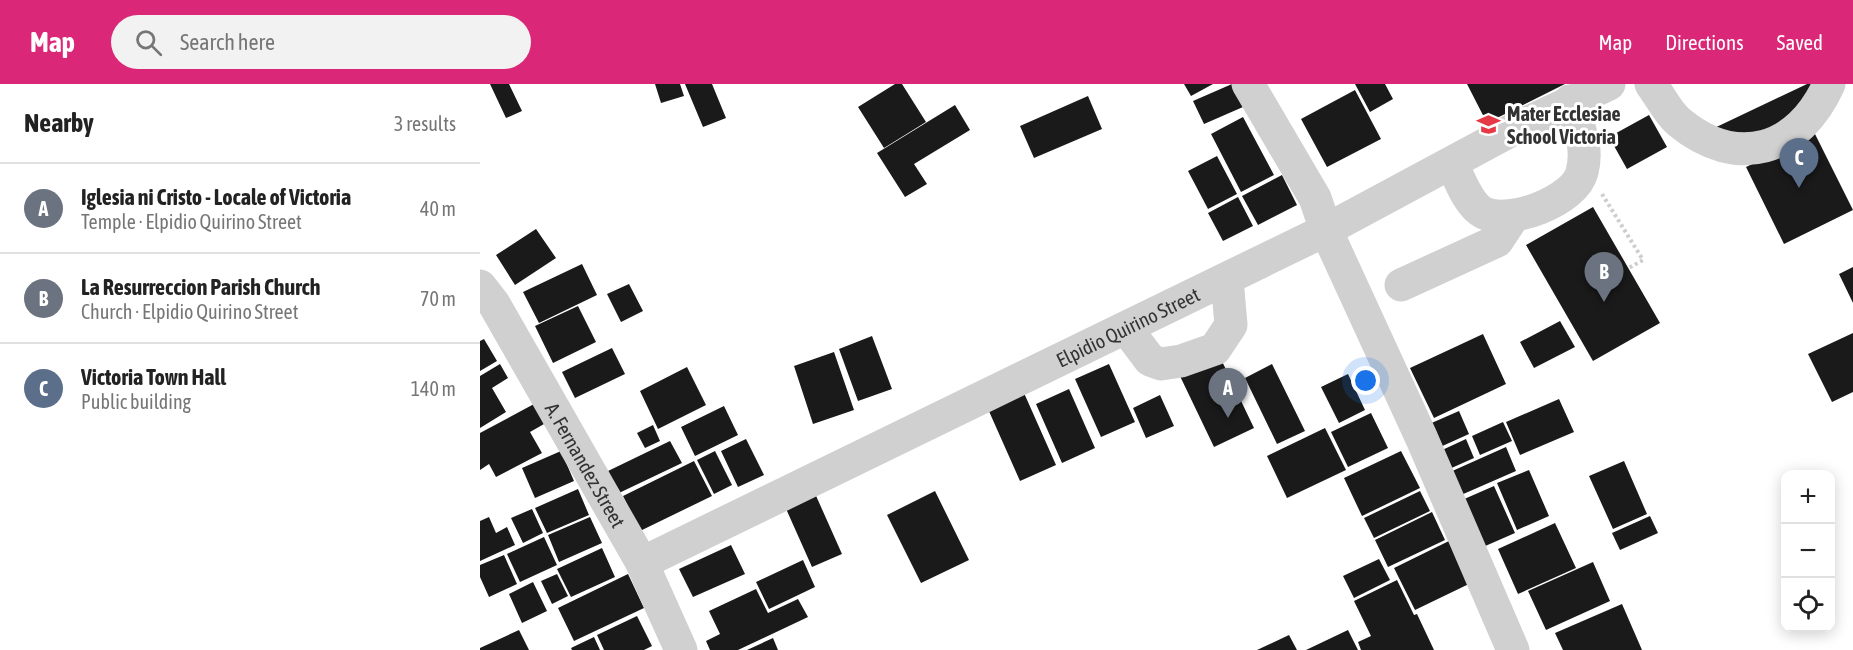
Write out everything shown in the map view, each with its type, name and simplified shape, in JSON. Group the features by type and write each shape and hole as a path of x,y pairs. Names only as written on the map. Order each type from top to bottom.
{"street":[{"path":"1248,84 1315,198 1326,230 1422,439 1513,650"},
{"name":"Elpidio Quirino Street","path":"642,563 1326,230 1570,101 1609,84"},
{"path":"1652,84 1676,120 1706,141 1731,150 1753,149 1778,141 1804,125 1822,101 1829,84"},
{"path":"1452,163 1468,195 1483,212 1513,218 1547,205 1561,197 1582,175 1586,147 1570,101"},
{"path":"1401,285 1497,241 1513,218"},
{"path":"1126,328 1150,360 1161,364 1181,361 1215,348 1231,325 1227,279"},
{"name":"A. Fernandez Street","path":"480,286 495,304 642,563 681,650"}],"path":[{"path":"1582,175 1607,199 1643,260 1629,268"}],"building":[{"path":"490,84 509,84 522,111 506,118"},
{"path":"655,84 680,84 684,96 661,103"},
{"path":"685,84 712,84 726,118 703,127"},
{"path":"895,84 902,84 926,122 884,148 858,107"},
{"path":"1184,84 1213,84 1191,96"},
{"path":"1232,84 1243,107 1204,124 1193,101"},
{"path":"1355,84 1385,84 1393,99 1370,112"},
{"path":"1467,84 1565,84 1487,123"},
{"path":"1807,84 1812,84 1824,108 1721,157 1708,131"},
{"path":"1355,90 1381,139 1327,167 1301,119"},
{"path":"1088,96 1102,129 1034,158 1020,126"},
{"path":"955,105 970,130 914,164 927,184 905,197 877,153"},
{"path":"1649,115 1667,147 1627,169 1609,137"},
{"path":"1243,117 1274,175 1241,192 1211,134"},
{"path":"1815,134 1853,210 1784,244 1746,167"},
{"path":"1217,156 1237,194 1208,209 1188,171"},
{"path":"1282,175 1297,205 1258,225 1242,196"},
{"path":"1238,197 1253,226 1223,241 1208,213"},
{"path":"1593,207 1660,323 1593,361 1526,245"},
{"path":"536,229 556,258 515,285 496,255"},
{"path":"582,264 597,295 539,323 523,292"},
{"path":"1853,267 1853,303 1839,274"},
{"path":"629,284 643,311 621,322 607,294"},
{"path":"578,306 596,342 553,363 535,326"},
{"path":"1560,321 1575,347 1534,368 1520,342"},
{"path":"1853,333 1853,392 1832,402 1808,354"},
{"path":"1483,334 1506,384 1434,418 1410,368"},
{"path":"872,336 892,389 858,401 839,349"},
{"path":"484,339 497,361 480,371 480,341"},
{"path":"612,348 625,374 575,398 562,372"},
{"path":"834,352 854,410 813,424 794,366"},
{"path":"1219,355 1254,428 1214,447 1179,374"},
{"path":"500,364 508,378 492,388 506,412 480,428 480,376"},
{"path":"1109,364 1135,422 1101,437 1075,379"},
{"path":"1272,364 1305,431 1277,444 1245,378"},
{"path":"687,367 706,405 658,429 640,391"},
{"path":"1348,374 1365,410 1339,423 1321,387"},
{"path":"1020,384 1056,465 1020,481 984,400"},
{"path":"1069,389 1095,448 1062,463 1036,404"},
{"path":"1160,395 1174,426 1146,438 1133,408"},
{"path":"1559,399 1574,432 1520,455 1506,422"},
{"path":"534,404 544,424 530,432 542,453 496,477 489,464 480,470 480,433"},
{"path":"724,406 738,435 695,456 681,427"},
{"path":"1459,411 1469,434 1438,448 1427,425"},
{"path":"1371,413 1388,448 1348,467 1331,432"},
{"path":"1503,422 1512,441 1480,455 1472,436"},
{"path":"653,425 660,441 645,448 637,433"},
{"path":"1325,428 1346,470 1287,498 1267,456"},
{"path":"746,439 764,475 738,487 721,451"},
{"path":"1466,439 1474,458 1447,470 1440,451"},
{"path":"670,441 682,463 619,493 608,471"},
{"path":"1506,447 1516,471 1461,495 1450,472"},
{"path":"561,451 574,481 535,498 522,468"},
{"path":"715,451 732,485 714,494 697,460"},
{"path":"1401,451 1420,488 1362,516 1344,478"},
{"path":"694,461 712,496 640,531 623,496"},
{"path":"1624,461 1647,514 1613,529 1589,476"},
{"path":"1529,470 1549,516 1517,530 1497,483"},
{"path":"1494,486 1515,533 1483,547 1462,500"},
{"path":"578,489 589,515 547,533 535,508"},
{"path":"813,489 842,554 812,567 783,502"},
{"path":"935,491 969,560 921,583 887,515"},
{"path":"1420,491 1430,511 1374,538 1364,518"},
{"path":"532,509 543,533 523,543 511,518"},
{"path":"1432,512 1445,540 1388,567 1375,540"},
{"path":"1650,516 1658,533 1620,550 1612,533"},
{"path":"489,517 496,533 507,527 515,545 480,561 480,521"},
{"path":"590,517 602,543 559,562 548,535"},
{"path":"1555,523 1576,568 1518,594 1498,549"},
{"path":"544,537 557,565 520,582 507,554"},
{"path":"1453,539 1473,582 1415,610 1394,568"},
{"path":"731,545 745,574 693,597 679,569"},
{"path":"602,548 615,577 571,597 557,569"},
{"path":"504,555 517,584 489,597 480,577 480,565"},
{"path":"1379,559 1390,580 1354,598 1343,576"},
{"path":"803,560 815,587 769,609 756,582"},
{"path":"1593,562 1610,601 1546,630 1528,591"},
{"path":"557,574 568,596 552,604 541,581"},
{"path":"628,574 644,608 574,641 558,608"},
{"path":"1397,580 1434,650 1361,650 1358,642 1371,636 1354,601"},
{"path":"533,582 547,611 522,623 509,594"},
{"path":"756,589 768,613 798,599 808,617 738,650 710,650 706,641 720,634 709,611"},
{"path":"1622,604 1642,650 1563,650 1555,633"},
{"path":"637,616 652,646 644,650 604,650 597,635"},
{"path":"519,630 529,650 480,650 480,648"},
{"path":"1348,630 1358,650 1306,650"},
{"path":"1289,635 1297,650 1257,650"},
{"path":"594,637 600,650 572,650 571,648"},
{"path":"773,638 778,650 747,650"}],"place":[{"name":"Mater Ecclesiae School Victoria","path":"1489,125"},
{"name":"Victoria Town Hall","path":"1799,188"},
{"name":"La Resurreccion Parish Church","path":"1604,302"},
{"name":"Iglesia ni Cristo - Locale of Victoria","path":"1228,418"}]}
